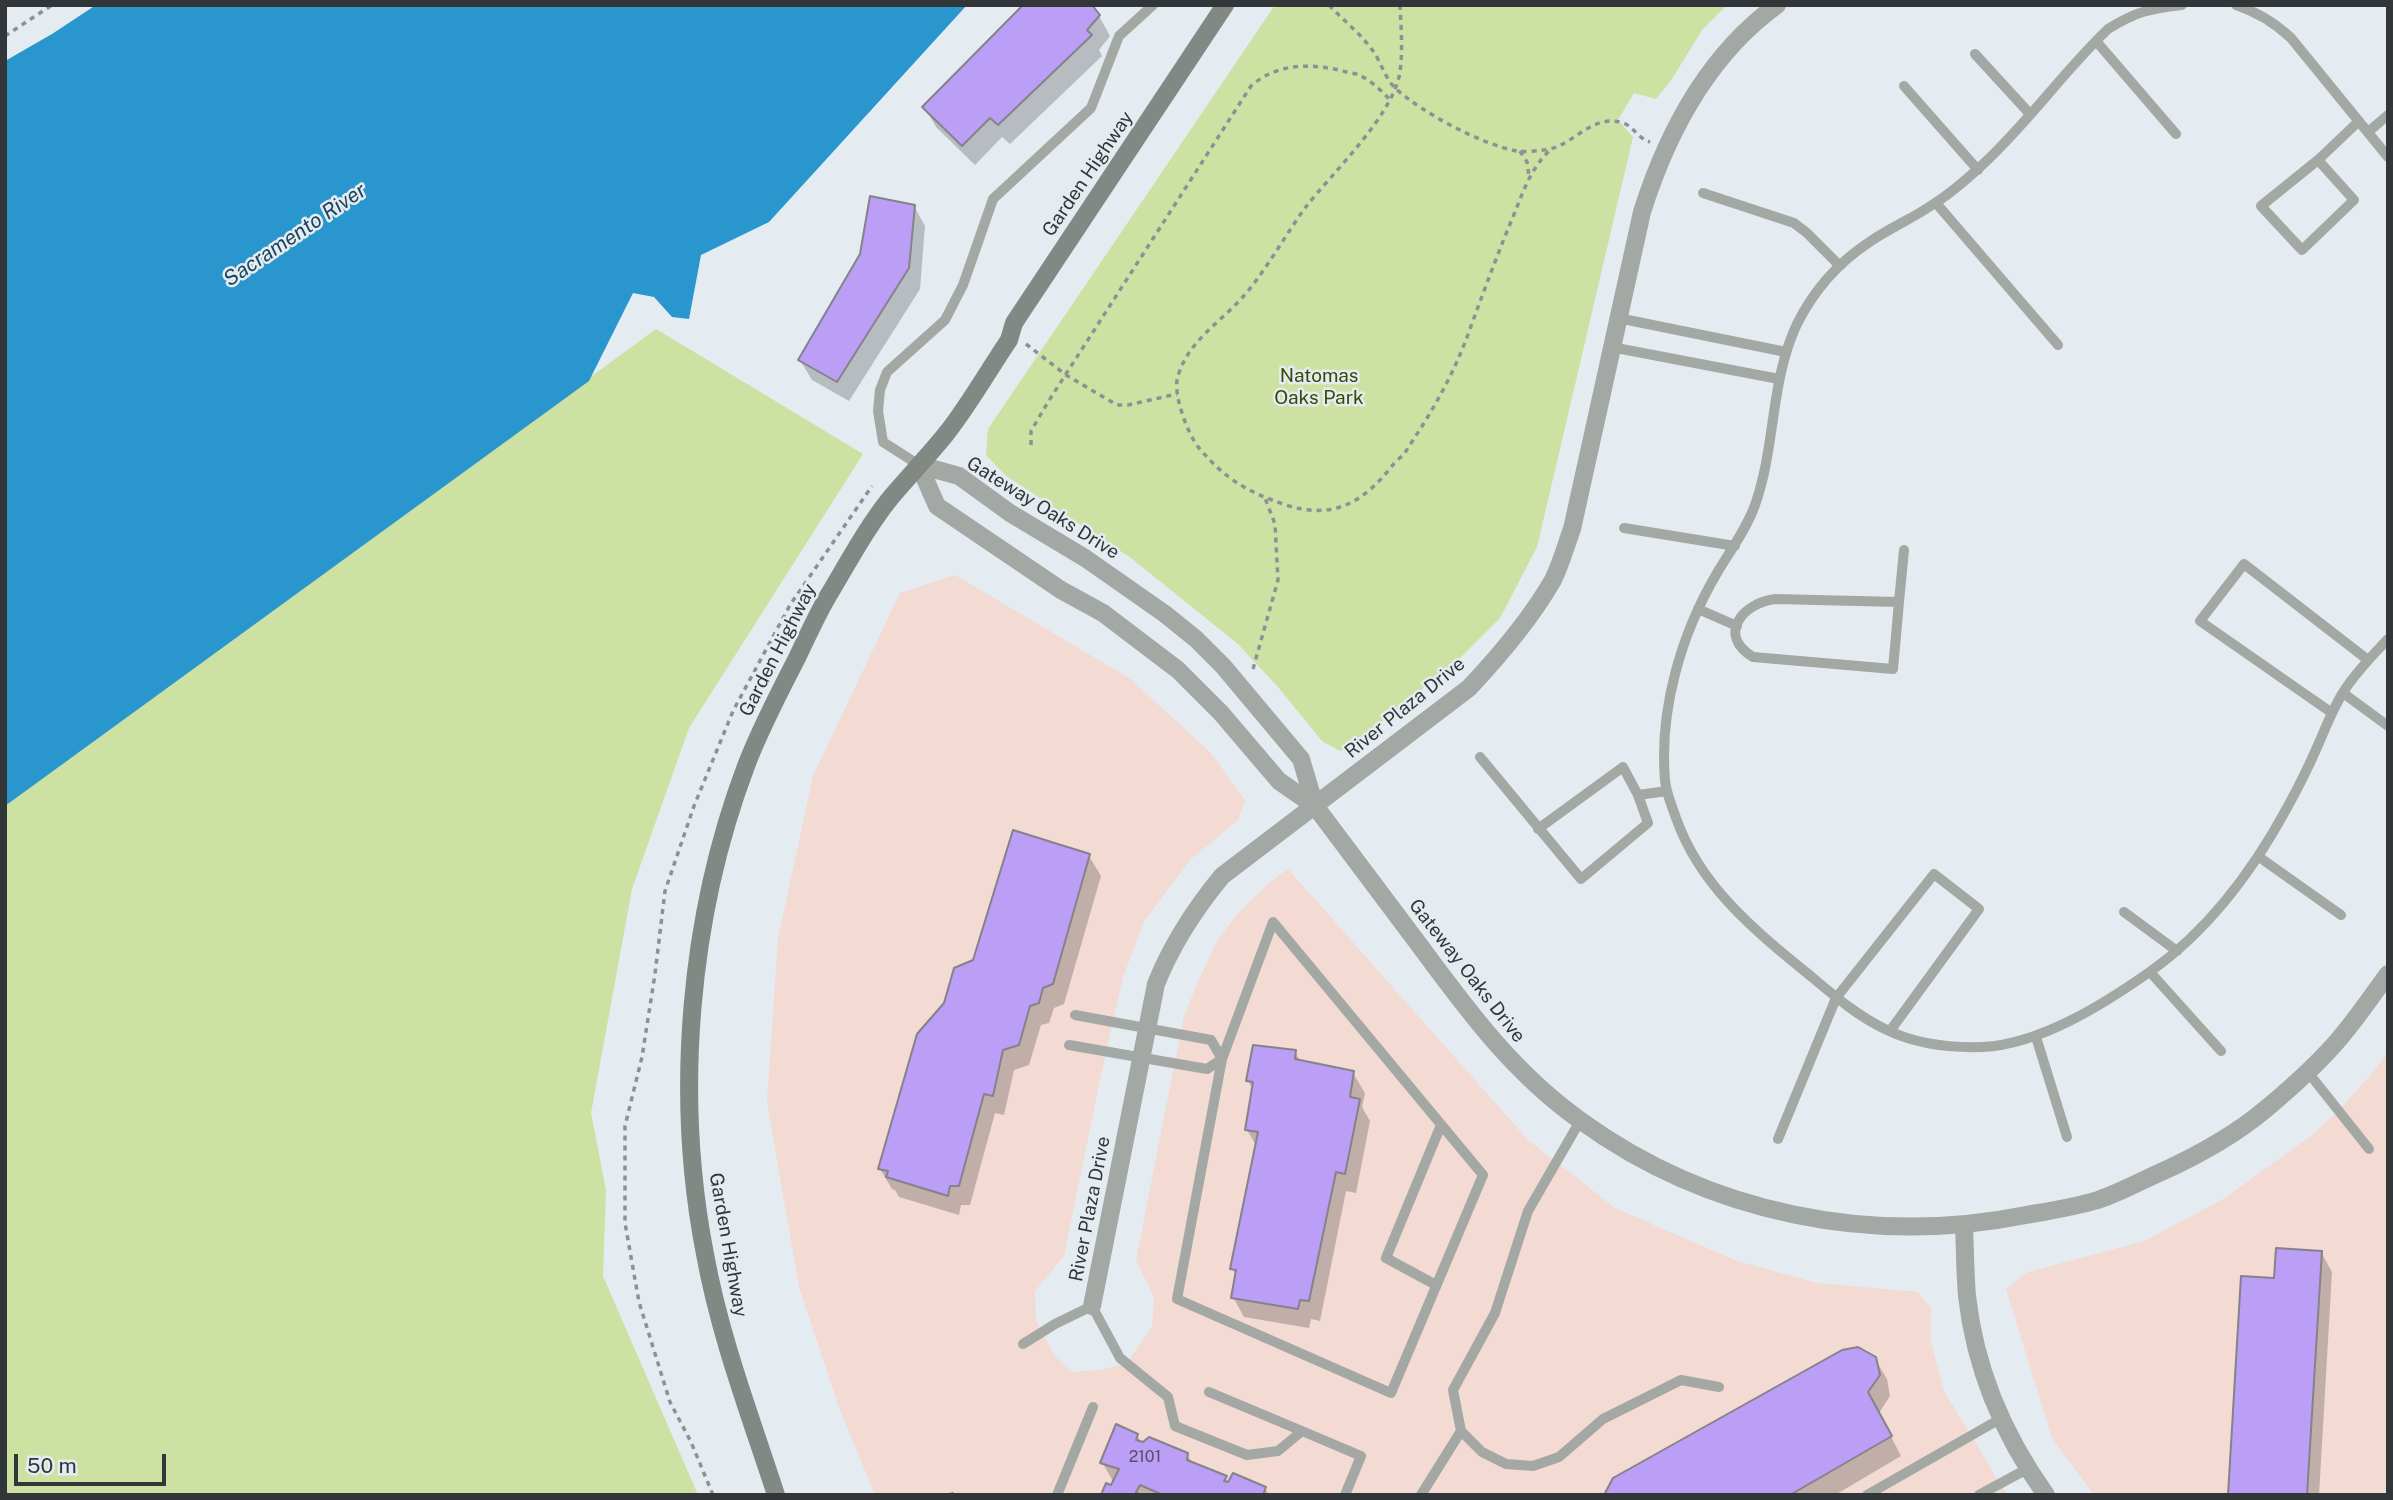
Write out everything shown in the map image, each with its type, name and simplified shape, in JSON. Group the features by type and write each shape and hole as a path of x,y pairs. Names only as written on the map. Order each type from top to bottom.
{"main road":[{"name":"Garden Highway","path":"776,1495 725,1341 705,1256 695,1198 688,1072 693,1002 713,880 728,822 746,766 770,711 829,594 890,498 948,432 1009,340 1014,323 1225,5"},
{"name":"Garden Highway","path":"750,1418 788,1495"}],"street":[{"name":"River Plaza Drive","path":"1091,1306 1156,984 1168,955 1200,903 1222,876 1469,688 1503,652 1528,619 1554,577 1572,528 1611,346 1642,212 1654,173 1691,100 1714,67 1777,5"},
{"name":"Gateway Oaks Drive","path":"919,465 959,476 1019,519 1085,558 1196,639 1223,666 1301,759 1315,806"},
{"name":"Gateway Oaks Drive","path":"919,465 937,506 1061,590 1103,613 1169,663 1221,713 1279,781 1315,806 1480,1028 1535,1084 1580,1121 1629,1153 1718,1194 1774,1211 1851,1225 1910,1228 2008,1219 2096,1200 2187,1160 2265,1110 2339,1040 2388,974"},
{"path":"1964,1225 1967,1295 1974,1338 1985,1379 2000,1419 2027,1469 2046,1495"}],"lane":[{"path":"919,465 883,442 878,411 880,390 887,372 945,320 963,285 993,199 1091,108 1119,36 1153,5"},
{"path":"2182,5 2146,9 2108,29 1978,170 1936,203 1870,241 1840,265 1811,300 1798,321 1786,352 1754,508 1698,609 1685,639 1672,686 1665,751 1667,791 1680,829 1692,853 1706,877 1731,908 1855,1013 1913,1040 1950,1047 1987,1047 2036,1037 2094,1007 2150,972 2206,923 2259,857 2289,804 2343,693 2388,639"},
{"path":"2236,5 2266,18 2291,38 2388,157"},
{"path":"2096,41 2176,134"},
{"path":"1975,54 2031,114"},
{"path":"1904,86 1978,170"},
{"path":"2368,132 2388,115"},
{"path":"2318,160 2354,200 2302,250 2261,206 2318,160 2359,121"},
{"path":"1703,193 1794,223 1840,265"},
{"path":"1936,203 2058,345"},
{"path":"1618,318 1786,352"},
{"path":"1611,346 1779,379"},
{"path":"1625,528 1735,545"},
{"path":"1899,602 1775,599 1760,601 1744,612 1737,626 1737,643 1752,657 1893,669 1904,550"},
{"path":"2332,713 2200,621 2244,564 2368,660"},
{"path":"1698,609 1737,626"},
{"path":"2343,693 2388,726"},
{"path":"1480,757 1538,830 1581,879 1648,823 1623,767 1538,830"},
{"path":"1638,796 1667,791"},
{"path":"2259,857 2341,915"},
{"path":"1778,1139 1836,998 1934,874 1979,908 1890,1031"},
{"path":"2124,912 2177,951"},
{"path":"1273,922 1483,1175 1391,1393 1177,1299 1222,1059 1273,922"},
{"path":"2150,972 2221,1051"},
{"path":"1075,1015 1211,1040 1222,1059"},
{"path":"2036,1037 2067,1137"},
{"path":"1069,1045 1206,1069 1222,1059"},
{"path":"2306,1071 2369,1149"},
{"path":"1580,1121 1528,1211 1495,1312 1453,1390 1461,1431 1482,1452 1506,1464 1533,1466 1559,1457 1603,1419 1681,1380 1719,1387"},
{"path":"1436,1285 1386,1258 1441,1125"},
{"path":"1023,1344 1091,1306 1120,1358 1168,1397 1175,1426 1247,1455 1279,1451 1302,1431"},
{"path":"1209,1392 1360,1456 1345,1495"},
{"path":"1057,1495 1093,1407"},
{"path":"1867,1495 2000,1419"},
{"path":"1421,1495 1461,1431"},
{"path":"1979,1495 2027,1469"}],"path":[{"path":"5,36 52,5"},
{"path":"1329,5 1353,27 1374,52 1394,87 1435,117 1484,141 1520,151 1550,150 1594,124 1610,120 1624,122 1639,138 1665,147"},
{"path":"1400,5 1400,73 1389,99 1365,136 1308,205 1241,299 1191,349 1178,374 1178,394 1192,440 1233,481 1264,498 1322,512 1351,503 1374,487 1405,453 1449,380 1471,328 1498,249 1529,178 1550,150"},
{"path":"1031,445 1031,431 1243,96 1260,78 1282,68 1317,66 1359,75 1389,99"},
{"path":"1520,151 1527,162 1529,178"},
{"path":"1026,344 1066,375 1117,405 1178,394"},
{"path":"1253,669 1278,580 1275,524 1264,498"},
{"path":"948,1495 956,1493"}],"shaded area":[{"path":"955,575 1129,678 1211,753 1245,800 1238,820 1191,859 1144,921 1123,977 1064,1256 1035,1291 1036,1321 1054,1355 1071,1372 1126,1364 1152,1327 1154,1297 1136,1260 1184,1016 1217,941 1237,914 1288,869 1528,1140 1615,1208 1737,1261 1817,1283 1918,1292 1931,1308 1931,1342 1944,1391 2007,1495 875,1495 839,1407 799,1287 767,1102 778,939 813,776 900,593"},
{"path":"2388,1052 2388,1495 2094,1495 2052,1438 2006,1289 2028,1272 2145,1241 2225,1198 2312,1135 2342,1107"}],"green space":[{"name":"Natomas Oaks Park","path":"1275,5 1727,5 1702,30 1672,79 1656,99 1634,93 1618,120 1633,137 1537,547 1500,618 1457,661 1370,731 1340,751 1322,741 1238,644 1131,558 1005,475 986,455 988,429"},
{"path":"656,329 863,454 689,728 632,889 591,1113 606,1190 603,1276 698,1495 5,1495 5,806"}],"water":[{"name":"Sacramento River","path":"96,5 967,5 769,222 701,255 689,319 672,317 654,297 633,293 589,381 5,806 5,61"}],"building":[{"path":"1023,5 1092,5 1100,15 1087,30 1092,35 998,125 990,118 962,146 922,107"},
{"path":"870,196 915,205 909,268 837,382 798,360 860,254"},
{"path":"1013,830 1090,854 1053,984 1043,988 1039,1003 1030,1006 1019,1045 1003,1050 993,1096 984,1094 959,1186 950,1186 948,1196 886,1177 888,1171 878,1169 917,1034 944,1003 954,968 973,960"},
{"path":"1253,1045 1296,1050 1295,1059 1354,1071 1350,1097 1360,1099 1345,1174 1336,1172 1309,1301 1300,1300 1298,1309 1231,1298 1236,1270 1230,1269 1258,1132 1245,1130 1253,1082 1246,1081"},
{"path":"2276,1248 2322,1251 2307,1495 2228,1495 2241,1276 2274,1278"},
{"path":"1858,1347 1876,1357 1880,1375 1868,1392 1892,1436 1790,1495 1604,1495 1613,1478 1842,1350"},
{"path":"1116,1424 1138,1434 1136,1440 1143,1442 1149,1437 1188,1453 1187,1460 1227,1476 1224,1481 1228,1482 1233,1473 1266,1487 1263,1495 1163,1495 1140,1485 1136,1492 1140,1495 1101,1495 1106,1483 1111,1485 1119,1469 1100,1463"}]}
